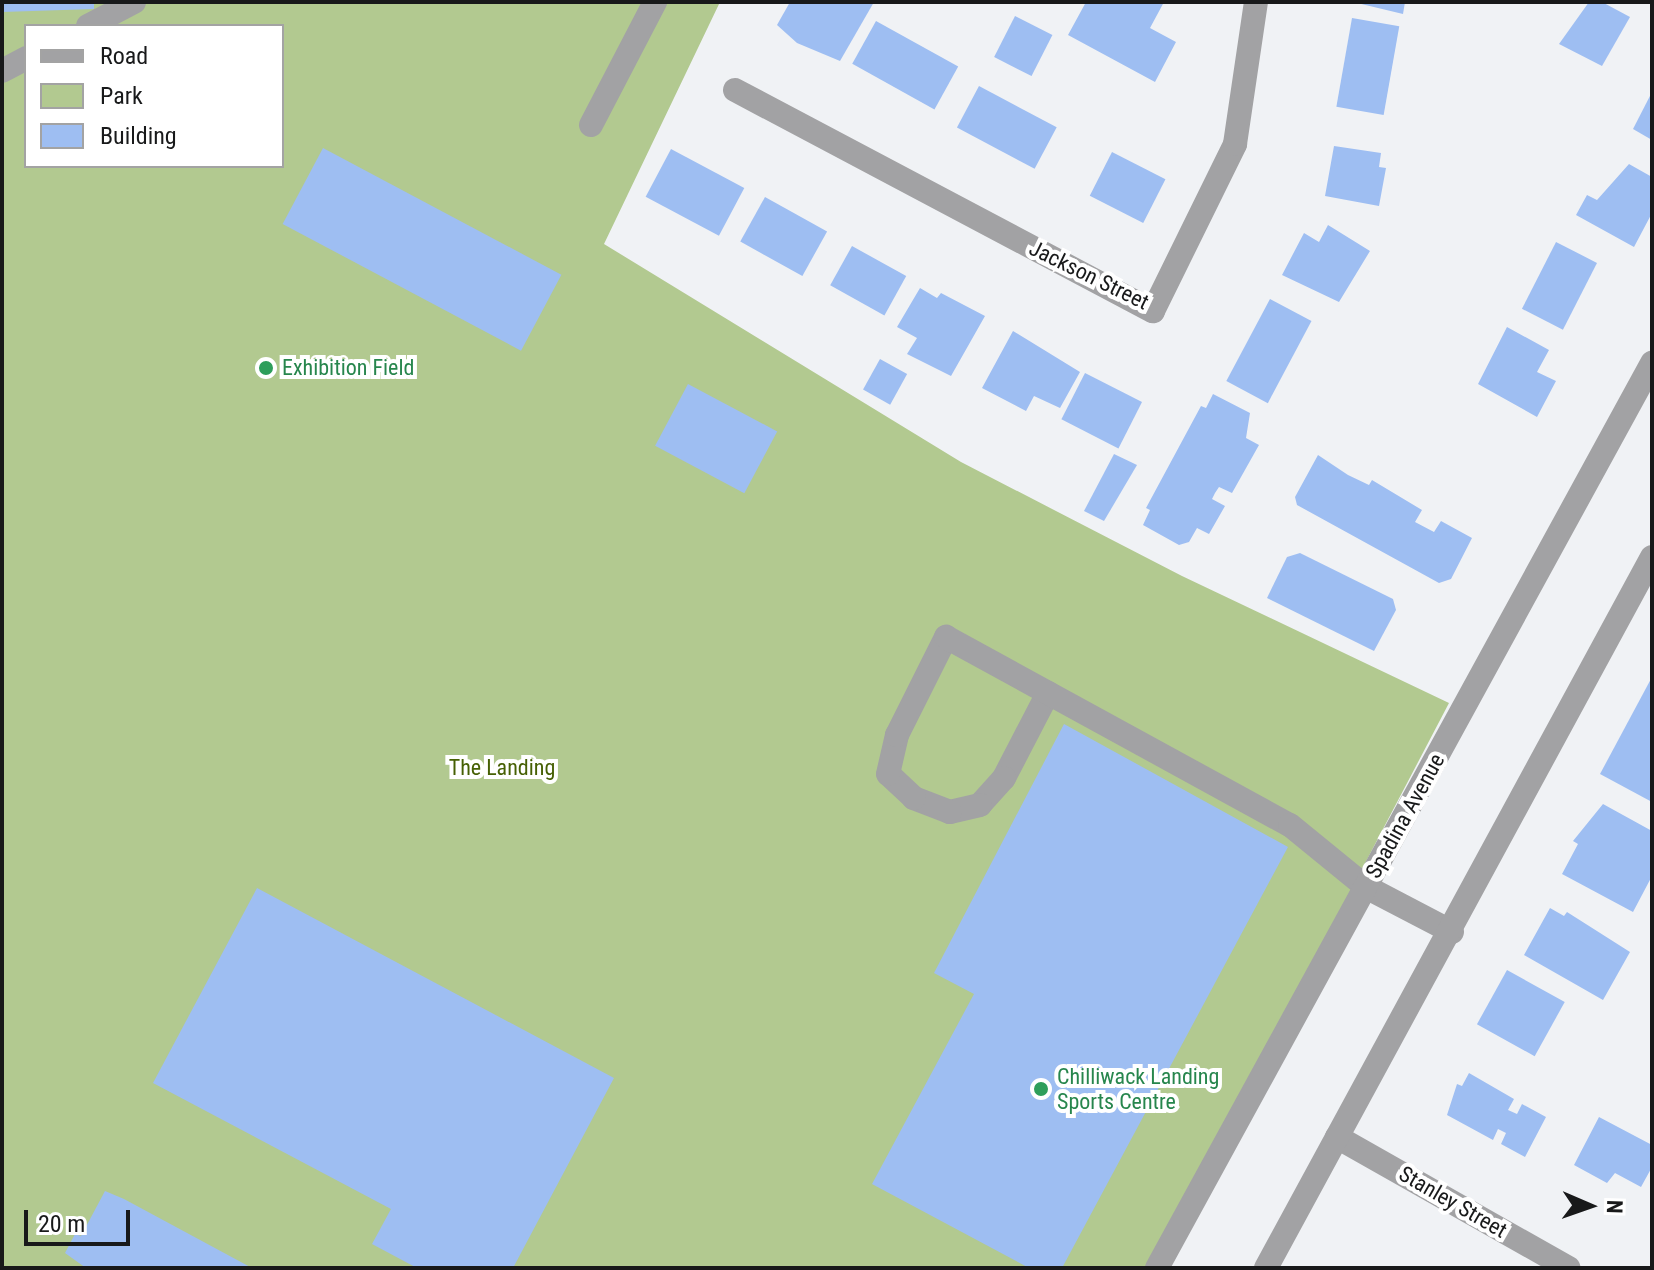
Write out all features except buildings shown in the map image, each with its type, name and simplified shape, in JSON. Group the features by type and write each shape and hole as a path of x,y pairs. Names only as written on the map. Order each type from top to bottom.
{"street":[{"path":"92,24 134,2"},
{"path":"591,125 655,2"},
{"name":"Jackson Street","path":"735,90 1153,311 1235,144 1256,2"},
{"path":"2,71 24,59"},
{"name":"Spadina Avenue","path":"1157,1268 1652,363"},
{"path":"1266,1268 1452,932 1652,557"},
{"path":"1048,693 1004,778 980,805 950,812 914,798 888,774 897,735 946,637 1290,825 1366,887 1452,932"},
{"name":"Stanley Street","path":"1337,1137 1569,1268"}],"green space":[{"name":"The Landing","path":"2,2 720,2 604,244 961,462 1182,576 1449,703 1153,1268 2,1268"}],"place":[{"name":"Exhibition Field","path":"266,368"},
{"name":"Chilliwack Landing Sports Centre","path":"1041,1089"}]}
